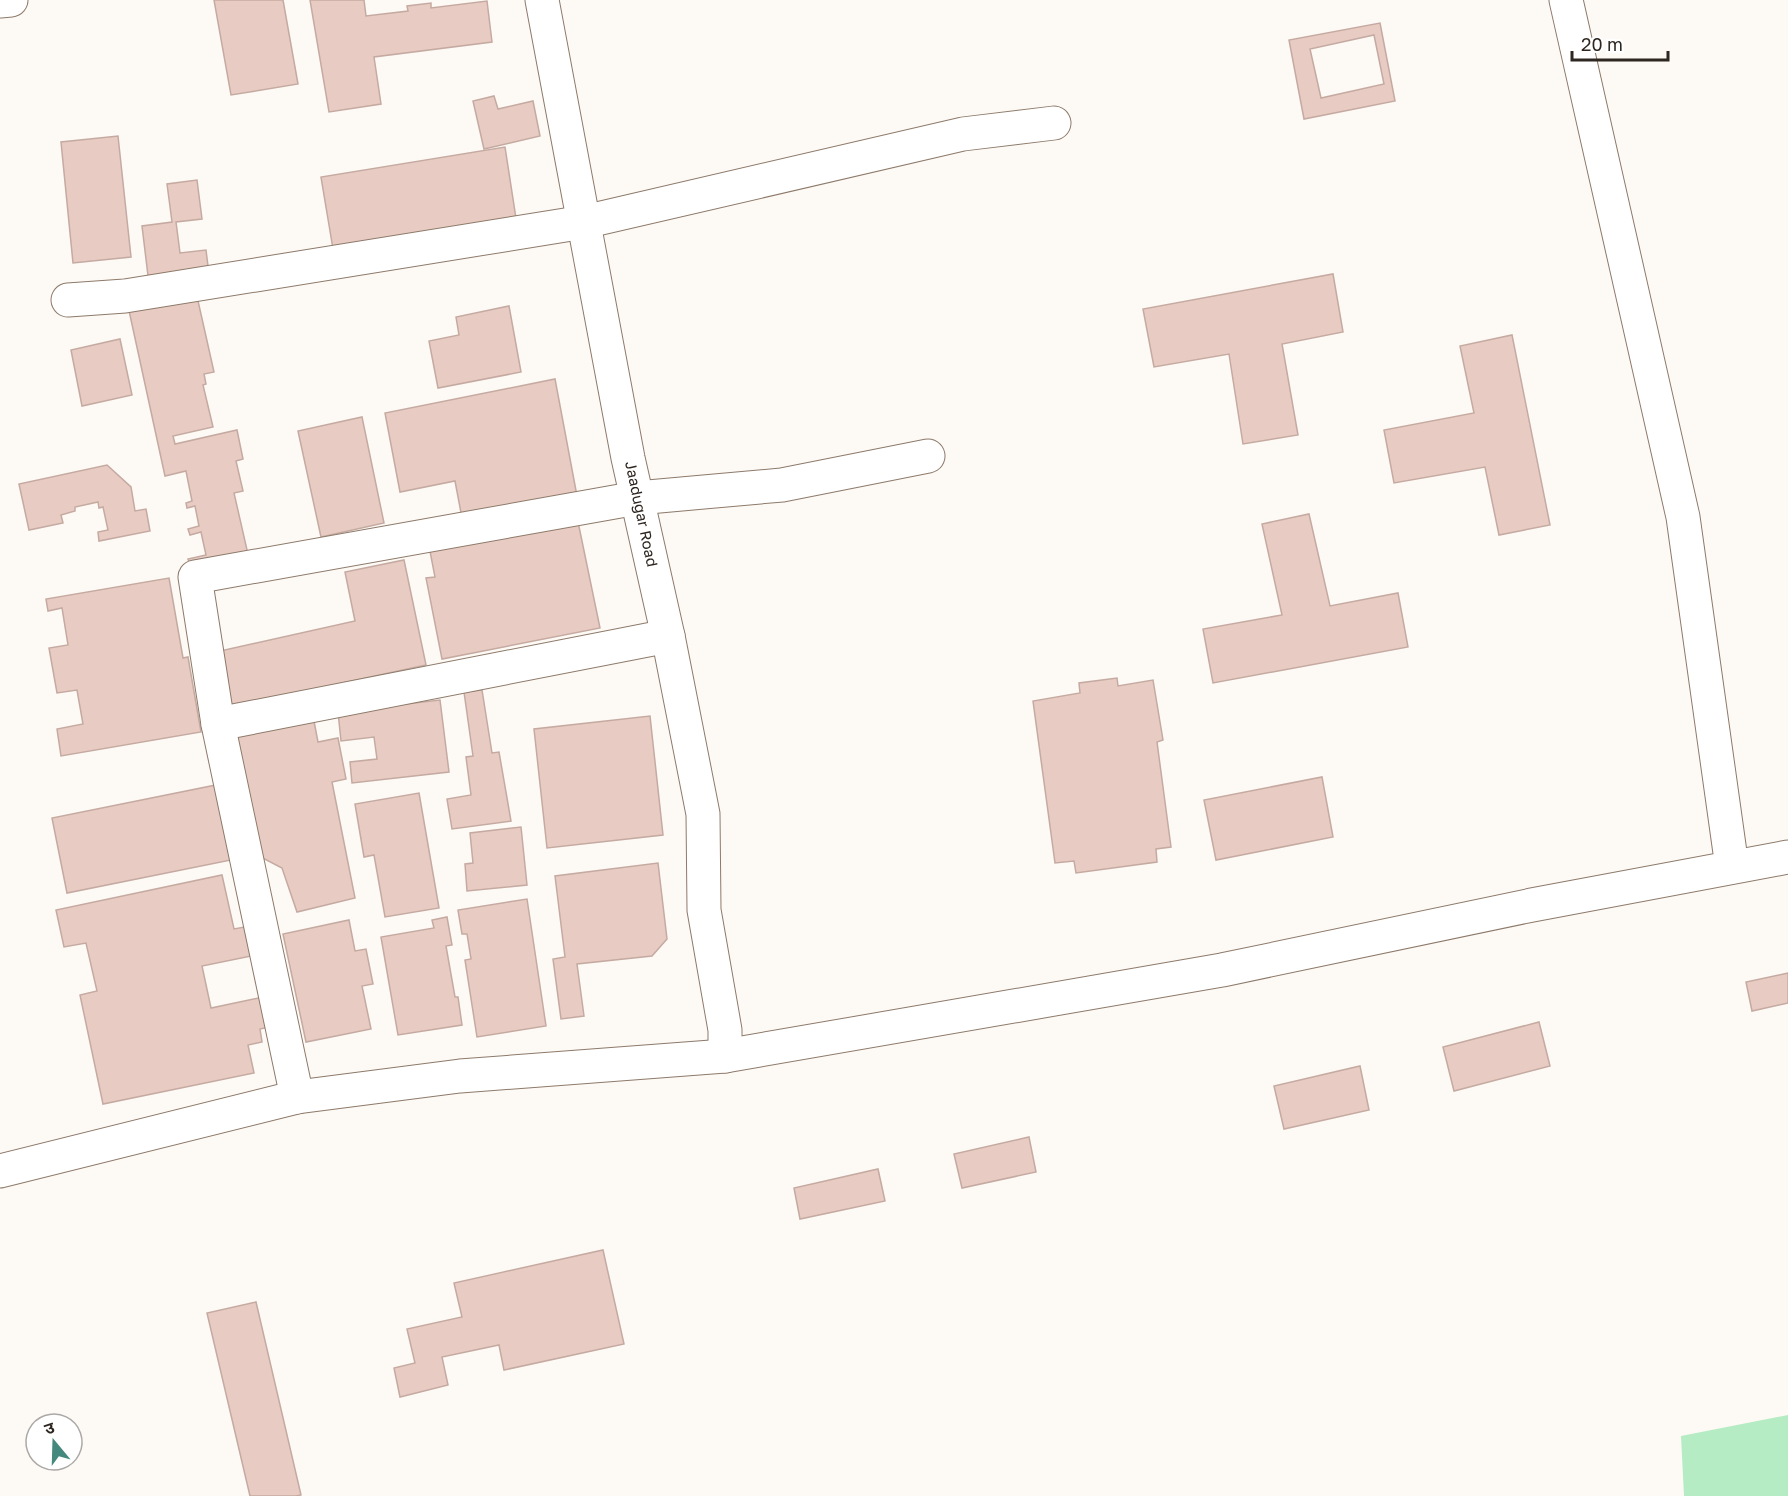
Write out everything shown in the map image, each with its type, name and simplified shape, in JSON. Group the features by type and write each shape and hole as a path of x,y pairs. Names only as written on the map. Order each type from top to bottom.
{"street":[{"path":"0,1 11,0"},
{"name":"Jaadugar Road","path":"542,0 638,498 703,814 704,910 725,1043"},
{"path":"1566,0 1683,517 1732,867"},
{"path":"68,300 124,296 584,222 963,134 1054,123"},
{"path":"297,1097 218,724 195,577 638,498 782,485 928,456"},
{"path":"218,724 668,636"},
{"path":"0,1171 297,1097 725,1043 1222,970 1532,905 1788,856"}],"green space":[{"path":"1788,1415 1788,1496 1684,1496 1681,1436"}],"building":[{"path":"214,0 283,0 298,84 231,95"},
{"path":"310,0 364,0 366,16 408,11 407,6 431,3 431,8 487,1 492,42 374,57 381,104 329,112"},
{"path":"1380,23 1395,101 1304,119 1289,40","holes":["1374,35 1384,84 1321,98 1310,49"]},
{"path":"494,96 498,109 533,101 540,136 484,149 473,101"},
{"path":"118,136 131,257 73,263 61,142"},
{"path":"505,147 517,225 334,255 321,177"},
{"path":"197,180 202,219 176,222 180,253 206,250 208,266 149,284 142,226 172,222 167,184"},
{"path":"1333,274 1343,332 1282,344 1298,435 1243,444 1229,354 1154,367 1143,309"},
{"path":"196,292 214,372 204,374 206,384 203,385 213,427 173,436 175,444 237,430 243,459 236,461 243,491 234,493 250,563 191,568 188,559 206,555 201,532 190,535 188,529 199,526 195,506 187,508 186,503 192,501 186,471 165,476 128,306"},
{"path":"509,306 521,372 438,388 429,341 459,335 456,317"},
{"path":"1512,335 1550,525 1499,535 1485,467 1394,483 1384,430 1474,413 1460,346"},
{"path":"120,339 132,395 82,406 71,350"},
{"path":"555,379 577,496 462,518 455,481 400,492 385,413"},
{"path":"362,417 384,523 321,537 298,431"},
{"path":"107,465 131,487 135,511 146,509 150,531 99,541 98,532 108,530 103,507 99,508 98,502 75,507 75,511 61,515 63,523 29,530 19,484"},
{"path":"1309,514 1330,606 1398,593 1408,647 1213,683 1203,629 1282,615 1262,524"},
{"path":"577,517 600,628 442,659 426,578 435,577 429,546"},
{"path":"404,560 426,665 222,709 211,653 355,621 345,572"},
{"path":"169,578 183,658 188,657 201,732 61,756 57,729 83,724 77,690 57,693 49,648 68,645 62,608 48,611 46,599"},
{"path":"1117,678 1118,686 1153,680 1163,740 1157,742 1171,847 1156,849 1157,862 1076,873 1074,861 1055,863 1033,701 1080,693 1079,683"},
{"path":"482,690 492,753 499,752 511,821 452,829 447,799 471,795 466,757 473,756 464,692"},
{"path":"440,700 449,772 352,783 350,762 377,759 374,737 341,741 338,712"},
{"path":"313,716 318,742 338,738 346,779 332,782 355,898 297,912 282,868 255,854 232,732"},
{"path":"650,716 663,835 547,848 534,729"},
{"path":"1322,777 1333,837 1216,860 1204,800"},
{"path":"221,784 236,859 67,893 52,818"},
{"path":"419,793 439,908 385,917 374,855 364,857 355,804"},
{"path":"521,827 527,885 467,891 465,864 473,863 470,833"},
{"path":"658,863 667,939 652,956 577,964 584,1016 561,1019 553,959 565,957 555,876"},
{"path":"222,875 234,929 250,926 256,955 202,966 211,1008 268,996 274,1026 260,1029 262,1042 248,1045 254,1073 103,1104 80,995 97,991 86,943 64,947 56,910"},
{"path":"527,899 546,1026 477,1037 465,960 471,959 467,934 462,934 458,910"},
{"path":"447,917 452,945 446,946 462,1025 398,1035 381,937 434,928 432,920"},
{"path":"349,920 355,951 366,949 373,984 362,986 371,1029 306,1042 283,934"},
{"path":"1788,973 1788,1003 1752,1011 1746,982"},
{"path":"1539,1022 1550,1066 1454,1091 1443,1047"},
{"path":"1360,1066 1369,1110 1284,1129 1274,1086"},
{"path":"1029,1137 1036,1172 962,1188 954,1154"},
{"path":"878,1169 885,1201 800,1219 794,1188"},
{"path":"603,1250 624,1344 504,1370 499,1345 442,1357 448,1385 400,1397 394,1368 415,1363 407,1329 462,1317 454,1283"},
{"path":"256,1302 301,1495 250,1496 207,1313"}]}
